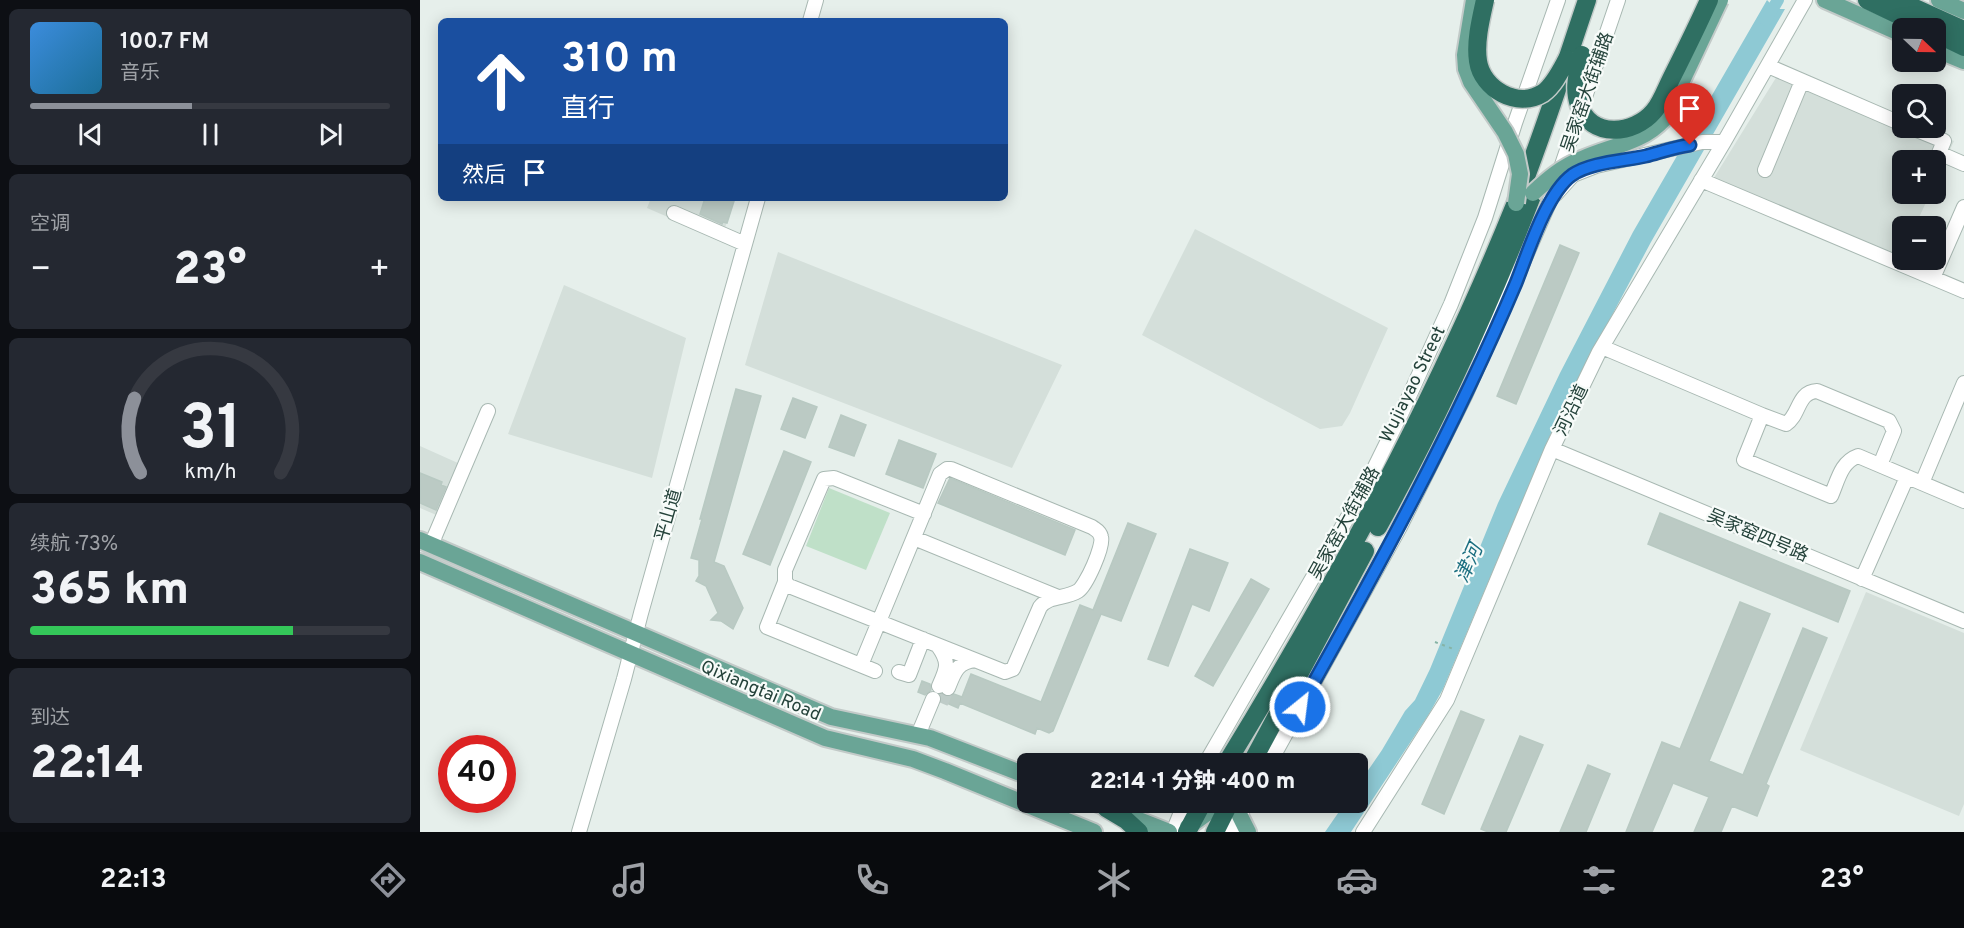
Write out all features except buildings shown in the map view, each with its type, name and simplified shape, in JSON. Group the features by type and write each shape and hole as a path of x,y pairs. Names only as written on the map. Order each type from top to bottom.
{"highway":[{"path":"1485,0 1478,60 1481,72 1494,89 1512,97 1534,97 1551,85 1574,57"},
{"name":"Wujiayao Street","path":"1233,753 1318,622 1433,424 1503,270 1533,193 1574,57 1587,0"},
{"name":"Wujiayao Street","path":"1256,753 1457,339 1516,203 1574,57 1600,0"},
{"path":"1574,57 1575,87 1579,107 1593,124 1604,129 1620,130 1639,125 1656,109 1709,0"},
{"path":"1867,0 1905,18"},
{"path":"1897,0 1964,30"},
{"path":"1946,38 1964,47"},
{"path":"1244,753 1252,739 1266,699"},
{"path":"1113,813 1126,820 1139,832"},
{"path":"1179,831 1212,813"},
{"path":"1220,831 1225,813"}],"main road":[{"path":"1474,0 1465,55 1467,69 1472,82 1505,132 1516,154 1520,174 1516,203"},
{"path":"1533,193 1556,172 1581,159 1630,142 1653,131 1664,119 1720,0"},
{"path":"1825,0 1892,30"},
{"path":"1939,0 1964,11"},
{"path":"1946,54 1964,61"},
{"name":"Qixiangtai Road","path":"425,542 831,717 922,736 1017,772"},
{"name":"Qixiangtai Road","path":"420,562 825,738 914,759 1090,831 1106,832"},
{"path":"1124,813 1179,831"},
{"path":"1233,813 1248,832"}],"street":[{"path":"811,18 816,0"},
{"name":"吴家窑大街辅路","path":"1211,753 1364,489 1401,414 1451,304 1485,218 1558,0"},
{"name":"吴家窑大街辅路","path":"1275,753 1390,546 1487,348 1549,204 1618,0"},
{"name":"河沿道","path":"1363,832 1447,700 1552,449 1602,347 1805,0"},
{"path":"1768,66 1892,120"},
{"path":"1765,170 1802,81"},
{"path":"1937,138 1944,141 1940,153 1964,164"},
{"path":"1549,204 1573,175 1596,166 1702,142 1724,142"},
{"path":"1701,180 1964,291"},
{"name":"平山道","path":"579,832 757,201"},
{"path":"1933,278 1964,207"},
{"path":"674,213 746,244"},
{"path":"1602,347 1786,424 1809,391 1818,391 1880,417 1889,421 1894,431 1880,465"},
{"path":"1922,483 1964,383"},
{"path":"425,542 488,411"},
{"path":"1762,415 1744,460 1831,496 1845,464 1849,459 1858,456 1964,501"},
{"name":"吴家窑四号路","path":"1552,449 1964,621"},
{"path":"785,582 789,586 879,622 923,639 938,646 1005,672 1013,669 1044,601 1077,591 1084,586 1101,546 1100,532 947,469 940,474 924,514 879,622 861,665"},
{"path":"875,670 767,627 785,582 785,570 824,479 834,477 924,514"},
{"path":"1862,579 1907,477"},
{"path":"914,538 1058,597"},
{"path":"899,672 909,675 923,639"},
{"path":"922,736 940,694 946,669 946,661 938,646"},
{"path":"940,694 960,664 975,660"},
{"path":"1179,831 1183,813"}],"path":[{"path":"1435,642 1467,654"}],"shaded area":[{"path":"1782,68 1892,123 1892,138 1946,138 1954,141 1946,159 1946,150 1892,150 1892,204 1925,204 1920,216 1892,216 1892,258 1712,181"},
{"path":"650,201 734,201 721,240 647,208"},
{"path":"1195,229 1388,328 1342,426 1320,429 1142,335"},
{"path":"778,252 1062,365 1012,468 745,365"},
{"path":"564,285 686,338 652,478 508,434"},
{"path":"420,446 469,468 448,520 420,508"},
{"path":"1866,592 1964,633 1964,804 1959,816 1800,750"}],"green space":[{"path":"829,488 890,513 866,570 806,546"}],"water":[{"path":"1767,0 1776,9 1785,9 1651,242 1577,381 1552,431 1443,689 1368,806 1368,770 1405,711 1415,700 1498,503 1560,373 1633,232"},
{"path":"1338,813 1364,813 1351,832 1325,832"}],"waterway":[{"path":"1766,20 1778,0"}],"tunnel":[{"path":"941,703 947,689"}],"route":[{"path":"1300,707 1400,527 1455,417 1549,204 1573,175 1622,159 1690,145"}],"water label":[{"name":"津河","path":"1468,563"}]}
